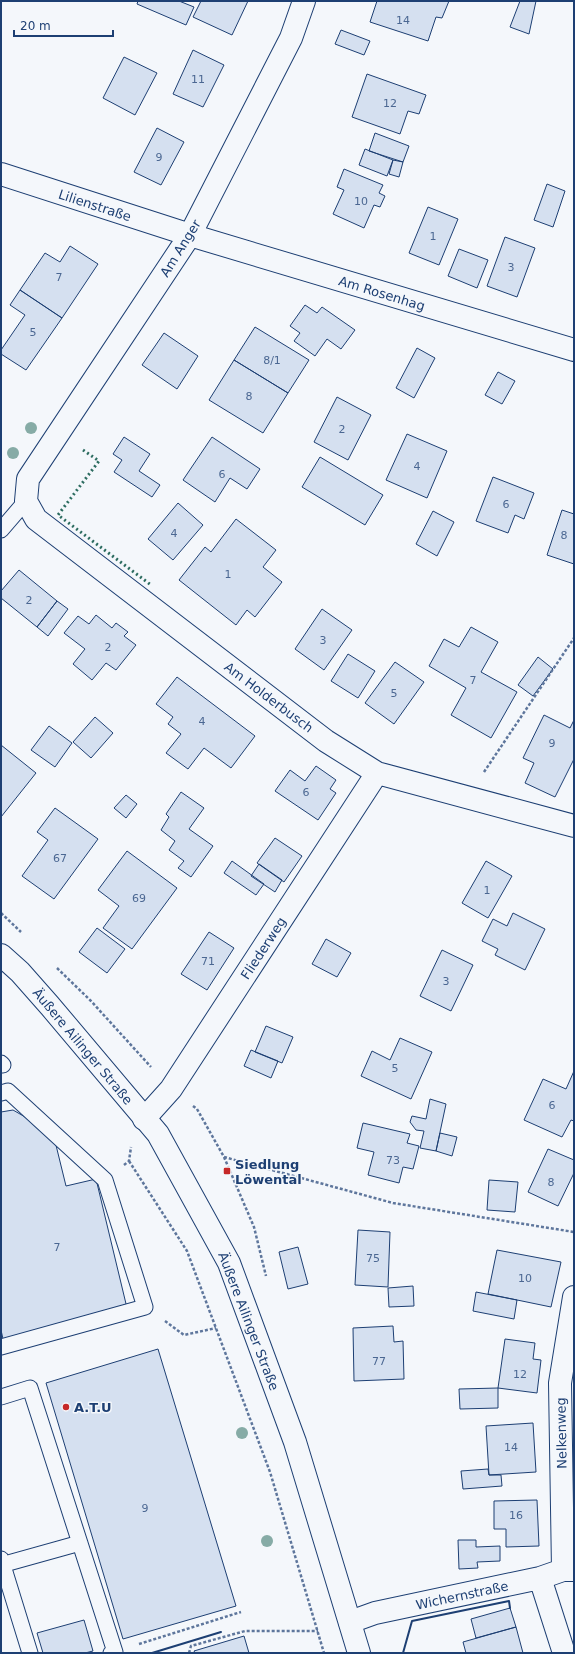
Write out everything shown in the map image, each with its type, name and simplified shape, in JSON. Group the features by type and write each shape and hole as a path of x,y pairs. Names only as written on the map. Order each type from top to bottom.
{"street":[{"name":"Am Anger","path":"26,501 28,479 190,235 291,38 304,1"},
{"name":"Lilienstraße","path":"1,174 190,235"},
{"name":"Am Rosenhag","path":"190,235 574,350"},
{"name":"Am Holderbusch","path":"26,501 36,519 326,741 378,773 574,826"},
{"name":"Fliederweg","path":"144,1119 171,1089 378,773"},
{"name":"Äußere Ailinger Straße","path":"1,955 20,972 50,1006 158,1134 229,1263 296,1442 359,1653"},
{"name":"Nelkenweg","path":"569,1570 560,1383 574,1297"},
{"name":"Wichernstraße","path":"350,1622 374,1612 540,1578 569,1570"},
{"path":"540,1578 564,1653"}],"lane":[{"path":"1,530 26,501"},
{"path":"1,1093 8,1091 105,1180 145,1307 1,1347"},
{"path":"1,1397 30,1388 80,1543 113,1652"},
{"path":"30,1653 2,1563 80,1543"}],"path":[{"path":"468,797 574,638"},
{"path":"1,913 24,935"},
{"path":"52,962 126,1038 171,1089 197,1109 224,1157 392,1203 574,1232"},
{"path":"129,1162 187,1251 270,1472 324,1653"},
{"path":"145,1307 184,1335 216,1328"},
{"path":"113,1652 241,1612"},
{"path":"189,1653 191,1646 245,1631 318,1631"}],"building":[{"path":"138,1 179,1 194,7 186,25 137,4"},
{"path":"201,1 248,1 232,35 193,17"},
{"path":"377,1 449,1 442,18 436,17 428,41 370,22"},
{"path":"520,1 536,1 529,34 510,27"},
{"path":"341,30 370,41 364,55 335,44"},
{"path":"193,50 224,65 203,107 173,94"},
{"path":"124,57 157,73 135,115 103,98"},
{"path":"367,74 426,95 419,114 408,111 400,134 352,117"},
{"path":"157,128 184,142 161,185 134,172"},
{"path":"375,133 409,146 403,162 369,151"},
{"path":"365,149 393,160 387,176 359,165"},
{"path":"393,160 403,162 399,177 389,174"},
{"path":"344,169 383,185 379,193 385,196 380,207 374,205 364,228 333,214 344,190 337,187"},
{"path":"547,184 565,191 553,227 534,220"},
{"path":"428,207 458,219 439,265 409,253"},
{"path":"505,237 535,248 517,297 487,286"},
{"path":"70,246 98,264 62,318 20,290 45,253 60,262"},
{"path":"459,249 488,260 477,288 448,276"},
{"path":"20,290 62,318 26,370 1,354 1,350 25,315 10,305"},
{"path":"305,305 317,313 322,307 355,330 341,349 327,339 315,356 294,341 300,333 290,326"},
{"path":"255,327 309,360 288,393 234,360"},
{"path":"164,333 198,356 177,389 142,365"},
{"path":"417,348 435,358 414,398 396,388"},
{"path":"234,360 288,393 263,433 209,400"},
{"path":"498,372 515,381 502,404 485,395"},
{"path":"337,397 371,415 348,460 314,442"},
{"path":"407,434 447,451 427,498 386,480"},
{"path":"124,437 150,454 139,471 160,485 152,497 114,472 122,460 113,454"},
{"path":"212,437 260,469 247,489 230,478 215,502 183,480"},
{"path":"320,457 383,495 365,525 302,487"},
{"path":"493,477 534,493 524,519 515,515 508,533 476,521"},
{"path":"178,503 203,525 173,560 148,539"},
{"path":"562,510 574,514 574,564 547,555"},
{"path":"433,511 454,522 437,556 416,544"},
{"path":"236,519 276,550 263,567 282,582 255,617 247,610 236,625 179,580 205,547 211,552"},
{"path":"19,570 57,601 37,627 1,598 1,591"},
{"path":"57,601 68,609 48,636 37,627"},
{"path":"322,609 352,630 324,670 295,649"},
{"path":"96,615 112,628 116,623 128,632 124,636 136,645 116,670 106,663 92,680 73,664 85,649 64,633 78,616 89,624"},
{"path":"471,627 498,642 481,672 517,692 491,738 451,715 466,688 429,666 444,639 459,647"},
{"path":"348,654 375,671 358,698 331,681"},
{"path":"538,657 553,669 533,696 518,685"},
{"path":"395,662 424,682 394,724 365,703"},
{"path":"177,677 255,736 231,768 204,748 188,769 166,753 181,734 168,724 173,717 156,704"},
{"path":"544,715 570,728 574,720 574,759 555,797 525,783 534,763 523,758"},
{"path":"95,717 113,733 91,758 73,742"},
{"path":"49,726 72,743 55,767 31,750"},
{"path":"1,745 36,773 1,817"},
{"path":"316,766 336,780 330,789 336,793 318,820 275,791 290,770 305,781"},
{"path":"181,792 204,808 189,829 213,846 191,877 178,868 184,861 169,850 175,841 161,830 169,817 166,814"},
{"path":"126,795 137,804 126,818 114,808"},
{"path":"55,808 98,839 54,899 22,876 48,840 37,832"},
{"path":"275,838 302,856 284,882 257,863"},
{"path":"127,851 177,888 132,949 103,928 119,906 98,890"},
{"path":"232,861 264,884 256,895 224,873"},
{"path":"486,861 512,876 488,918 462,903"},
{"path":"259,864 282,880 275,892 251,876"},
{"path":"513,913 545,929 525,970 495,955 498,949 482,941 493,919 507,926"},
{"path":"97,928 125,949 107,973 79,952"},
{"path":"209,932 234,948 207,990 181,974"},
{"path":"326,939 351,953 337,977 312,964"},
{"path":"442,950 473,965 451,1011 420,996"},
{"path":"266,1026 293,1037 282,1063 255,1052"},
{"path":"400,1038 432,1052 411,1099 361,1076 372,1051 390,1060"},
{"path":"251,1050 278,1061 271,1078 244,1066"},
{"path":"574,1071 574,1121 571,1120 562,1137 524,1120 543,1079 566,1089"},
{"path":"430,1099 446,1104 436,1151 420,1148 424,1131 416,1130 410,1122 412,1116 426,1119"},
{"path":"13,1110 53,1133 66,1186 96,1179 127,1308 3,1339 1,1330 1,1112"},
{"path":"363,1123 410,1134 407,1143 419,1146 413,1169 403,1167 399,1183 368,1175 374,1152 357,1148"},
{"path":"440,1133 457,1137 452,1156 436,1151"},
{"path":"548,1149 574,1160 574,1173 558,1206 528,1192"},
{"path":"489,1180 518,1182 515,1212 487,1210"},
{"path":"358,1230 390,1232 388,1287 355,1285"},
{"path":"298,1247 308,1284 288,1289 279,1252"},
{"path":"497,1250 561,1262 551,1307 488,1294"},
{"path":"413,1286 414,1306 389,1307 388,1288"},
{"path":"476,1292 517,1300 514,1319 473,1311"},
{"path":"393,1326 394,1342 403,1341 404,1379 354,1381 353,1328"},
{"path":"505,1339 535,1343 533,1359 541,1360 537,1393 498,1388"},
{"path":"158,1349 236,1606 123,1639 46,1383"},
{"path":"498,1388 498,1408 460,1409 459,1389"},
{"path":"533,1423 536,1472 489,1475 486,1426"},
{"path":"488,1469 489,1475 501,1475 502,1486 463,1489 461,1471"},
{"path":"537,1500 539,1546 506,1547 506,1529 494,1529 494,1501"},
{"path":"458,1540 476,1540 476,1547 500,1546 500,1561 477,1562 478,1568 459,1569"},
{"path":"510,1608 516,1627 476,1638 471,1619"},
{"path":"84,1620 93,1651 85,1653 43,1653 37,1633"},
{"path":"516,1627 523,1653 466,1653 463,1642"},
{"path":"244,1636 249,1653 195,1653 194,1651"}],"hedge":[{"path":"83,450 99,461 58,515 151,585"}],"wall":[{"path":"403,1653 412,1621 509,1601 510,1608"},
{"path":"152,1653 221,1632"}],"place":[{"name":"Siedlung Löwental","path":"227,1171"},
{"name":"A.T.U","path":"66,1407"}]}
